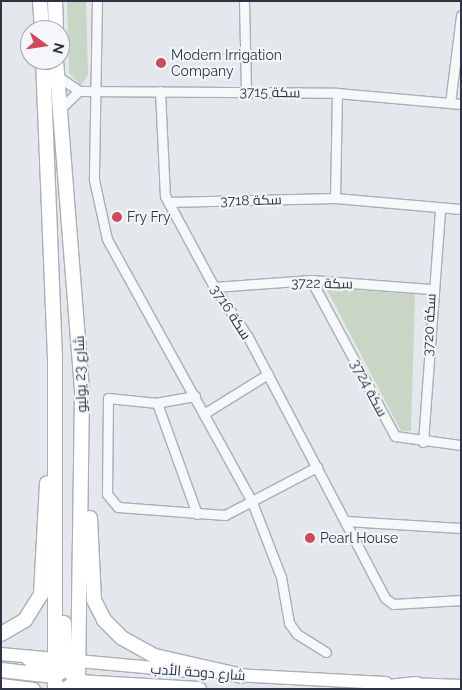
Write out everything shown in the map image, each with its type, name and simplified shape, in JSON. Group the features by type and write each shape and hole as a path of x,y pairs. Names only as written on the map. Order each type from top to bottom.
{"main road":[{"path":"40,1 41,20"},
{"path":"55,1 56,20"},
{"name":"شارع 23 يوليو","path":"43,70 54,290 67,664"},
{"name":"شارع 23 يوليو","path":"57,70 57,111 73,248 82,394 80,633 67,664"},
{"path":"1,634 25,620 41,594 54,290"},
{"path":"82,394 89,446 91,578 94,600 104,620 122,638 155,656 242,676"},
{"name":"شارع دوحة الأدب","path":"1,654 67,664 242,676 461,686"},
{"path":"28,658 56,685"},
{"path":"56,685 67,664 81,686"},
{"path":"1,670 56,685"},
{"path":"370,689 417,684"},
{"path":"1,685 34,689"},
{"path":"65,689 81,686 199,689"}],"street":[{"path":"96,1 97,91 94,180 104,232 196,396 252,502 281,577 289,623 297,634 326,652"},
{"path":"244,1 246,91"},
{"path":"450,104 461,16"},
{"path":"57,76 79,91 57,111"},
{"name":"سكة 3715","path":"79,91 337,93 461,104"},
{"name":"سكة 3716","path":"160,91 161,180 168,202 214,287 268,374 388,602 461,600"},
{"path":"335,198 337,93"},
{"name":"سكة 3718","path":"168,202 335,198 461,209"},
{"name":"سكة 3720","path":"422,442 431,288 440,208"},
{"name":"سكة 3722","path":"214,287 311,280 431,288"},
{"name":"سكة 3724","path":"311,280 393,433 398,439 461,445"},
{"path":"205,413 268,374"},
{"path":"196,396 156,403 108,398 107,494 111,502 129,510 225,515 317,467"},
{"path":"156,403 197,514"},
{"path":"346,521 461,528"}],"green space":[{"path":"67,1 86,1 88,75 81,85 69,73 70,20 68,20"},
{"path":"326,288 415,294 411,431 401,431"}],"place":[{"name":"Modern Irrigation Company","path":"161,63"},
{"name":"Fry Fry","path":"117,217"},
{"name":"Pearl House","path":"310,538"}]}
